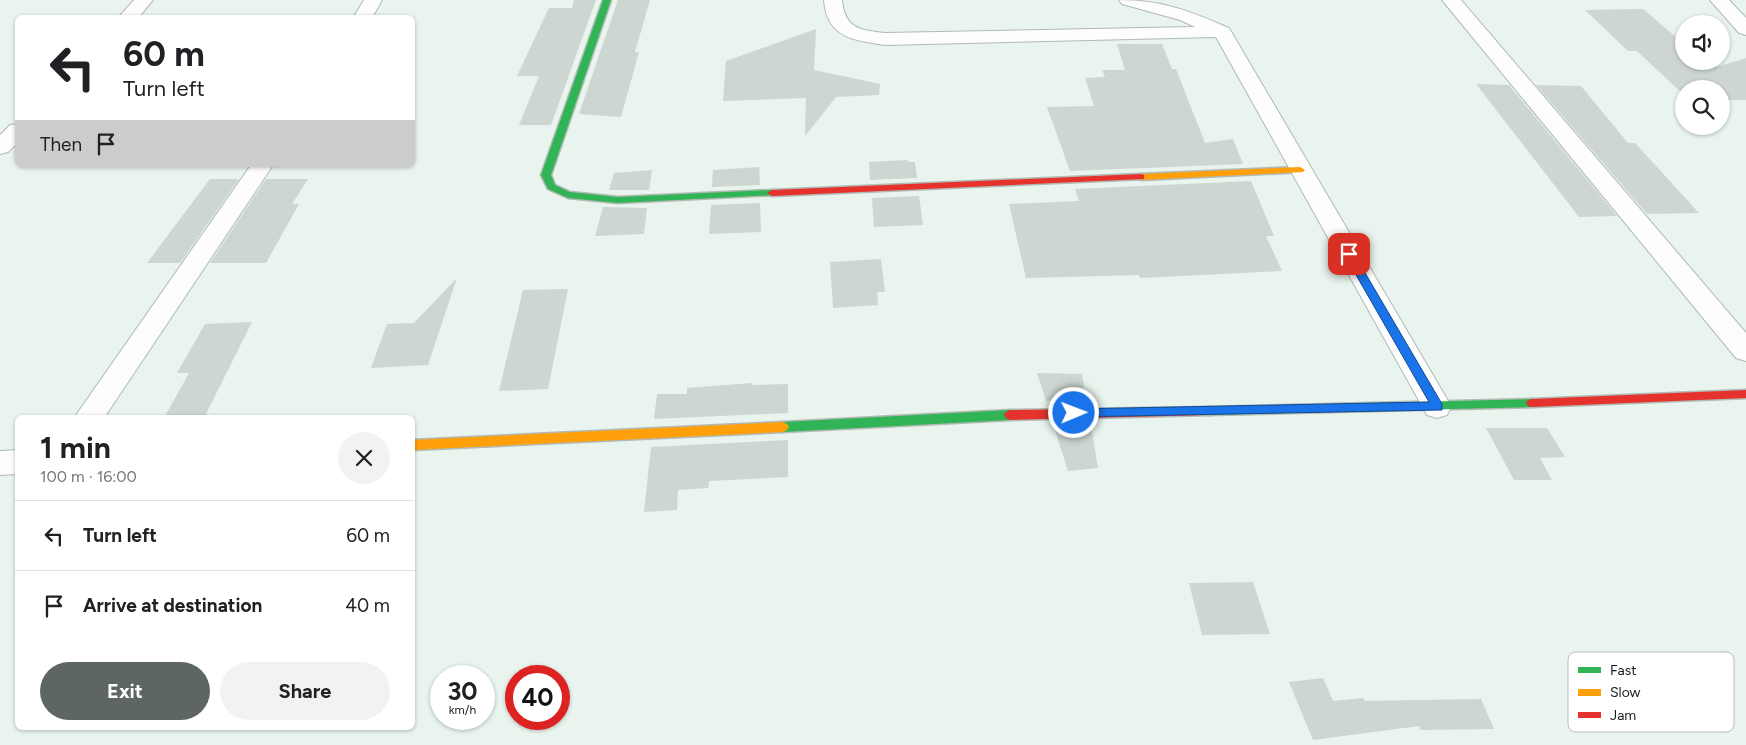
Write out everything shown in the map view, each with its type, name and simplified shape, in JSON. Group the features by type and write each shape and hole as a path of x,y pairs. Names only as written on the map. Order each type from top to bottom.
{"street":[{"path":"130,15 144,0"},
{"path":"364,15 374,0"},
{"path":"607,0 546,175 551,187 568,195 618,200 1300,170"},
{"path":"833,0 833,10 840,25 857,35 885,39 1222,32"},
{"path":"1128,0 1187,16 1222,32 1437,407"},
{"path":"1451,0 1746,350"},
{"path":"1719,0 1746,29"},
{"path":"0,147 15,133"},
{"path":"90,415 261,167"},
{"path":"415,445 1036,414 1437,407 1746,394"},
{"path":"0,463 15,462"}],"building":[{"path":"574,0 596,0 551,125 519,125 539,76 517,76 549,8 572,8"},
{"path":"618,0 650,0 635,52 639,52 621,117 579,114"},
{"path":"1643,9 1675,36 1675,70 1730,70 1730,63 1746,58 1746,100 1730,100 1730,80 1675,80 1675,87 1637,51 1628,51 1585,10"},
{"path":"816,29 814,70 880,84 879,95 836,97 805,136 806,98 723,101 726,61"},
{"path":"1117,44 1162,44 1172,69 1176,69 1205,143 1233,139 1243,164 1070,171 1047,107 1094,106 1085,78 1105,77 1102,70 1125,70"},
{"path":"1476,84 1509,85 1617,216 1579,217"},
{"path":"1536,85 1581,86 1628,143 1635,143 1699,213 1647,214"},
{"path":"907,160 908,162 915,162 917,178 870,180 869,162"},
{"path":"759,167 760,185 712,187 713,170"},
{"path":"652,170 649,190 609,190 614,173"},
{"path":"210,179 239,179 180,263 147,263"},
{"path":"266,179 308,179 292,204 299,204 266,263 210,263"},
{"path":"1251,181 1274,236 1266,236 1282,271 1140,278 1139,275 1026,278 1009,204 1079,201 1075,189"},
{"path":"919,196 923,225 874,227 872,198"},
{"path":"760,203 761,232 709,234 711,205"},
{"path":"603,207 647,208 644,234 595,236"},
{"path":"881,259 885,292 877,292 878,305 833,308 830,262"},
{"path":"457,278 428,365 371,368 387,324 414,323"},
{"path":"568,289 548,389 499,391 523,290"},
{"path":"252,322 206,415 166,415 189,373 177,373 205,324"},
{"path":"1037,373 1082,374 1086,400 1046,401"},
{"path":"752,383 752,385 788,384 788,413 654,419 657,394 687,394 687,388"},
{"path":"1091,426 1098,468 1068,471 1054,427"},
{"path":"1486,428 1547,428 1565,457 1540,458 1552,480 1514,480"},
{"path":"788,440 788,477 709,481 708,488 678,490 677,510 644,512 651,447"},
{"path":"1253,582 1270,634 1202,635 1189,583"},
{"path":"1323,678 1333,701 1363,698 1365,701 1481,699 1494,729 1421,730 1419,726 1313,740 1289,682"}],"traffic: fast":[{"path":"607,0 546,175 551,187 568,195 618,200 772,193"},
{"path":"1209,411 1532,403"},
{"path":"783,427 1010,415"}],"traffic: slow":[{"path":"1141,177 1300,170"},
{"path":"415,445 783,427"}],"traffic: jam":[{"path":"772,193 1141,177"},
{"path":"1532,403 1746,394"},
{"path":"1010,415 1209,411"}],"route":[{"path":"1074,413 1437,407 1349,254"}]}
